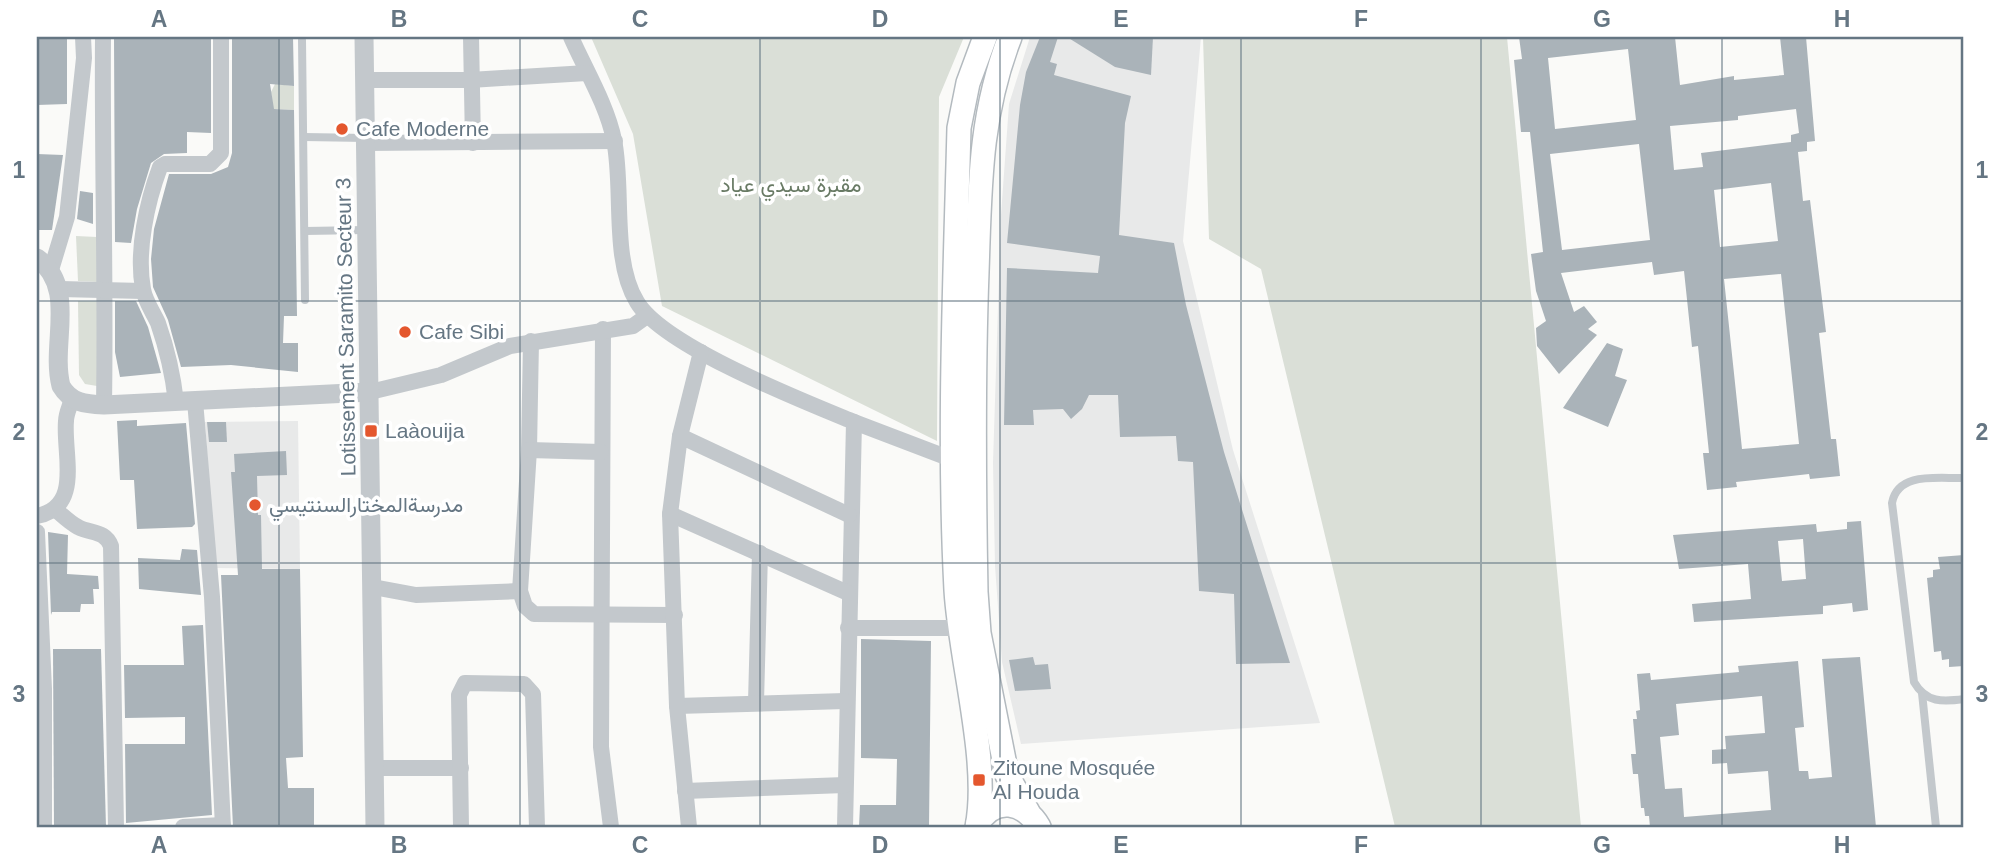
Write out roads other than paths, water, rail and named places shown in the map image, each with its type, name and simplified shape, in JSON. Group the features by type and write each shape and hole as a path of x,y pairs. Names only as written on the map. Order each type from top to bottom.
{"main road":[{"path":"977,825 977,755 959,628 966,267 959,128 968,83 985,37"},
{"path":"966,267 982,140 991,94 1010,37"},
{"path":"963,464 979,632 1007,775 1034,820"},
{"path":"977,825 984,815 1001,805 1020,807 1034,820"}],"street":[{"path":"83,37 84,58 67,217 44,264 60,289 58,377 65,394 72,399 104,405 370,392 441,375 510,346 633,326 648,316"},
{"path":"103,37 102,246 106,289 104,405"},
{"path":"183,827 223,826 212,597 186,402 172,372 157,321 143,291 141,264 148,212 160,167 165,164 210,164 220,153 221,37"},
{"name":"Lotissement Saramito Secteur 3","path":"365,37 375,827"},
{"path":"471,37 472,143"},
{"path":"571,37 615,141 625,265 630,289 648,316 701,352 853,422 963,464"},
{"path":"365,80 470,80 587,73"},
{"path":"366,140 472,143 615,141"},
{"path":"60,289 143,291"},
{"path":"603,329 601,747 611,827"},
{"path":"531,341 529,450 520,591 525,606 534,614 675,615"},
{"path":"689,827 677,706 670,514 680,436 701,352"},
{"path":"37,516 55,509 66,493 66,419 72,399"},
{"path":"845,827 845,701 853,422"},
{"path":"680,436 849,515"},
{"path":"529,450 601,452"},
{"path":"55,509 79,528 99,532 109,540 111,546 116,827"},
{"path":"670,514 848,593"},
{"path":"37,532 44,689 44,827"},
{"path":"756,702 760,554"},
{"path":"373,587 416,595 520,591"},
{"path":"848,628 959,628"},
{"path":"461,827 461,687 465,683 524,684 530,688 533,694 537,827"},
{"path":"677,706 845,701"},
{"path":"373,768 460,768"},
{"path":"685,790 845,785"}],"lane":[{"path":"302,40 305,300"},
{"path":"304,137 366,140"},
{"path":"305,231 366,230"},
{"path":"1936,827 1922,693 1913,675 1893,497 1900,486 1912,480 1964,478"},
{"path":"1922,693 1941,702 1964,699"}],"place":[{"name":"Cafe Moderne","path":"342,129"},
{"name":"Cafe Sibi","path":"405,332"},
{"name":"Laàouija","path":"371,431"},
{"name":"مدرسةالمختارالسنتيسي","path":"255,505"},
{"name":"Zitoune Mosquée Al Houda","path":"979,780"}],"park label":[{"name":"مقبرة سيدي عياد","path":"791,185"}]}
